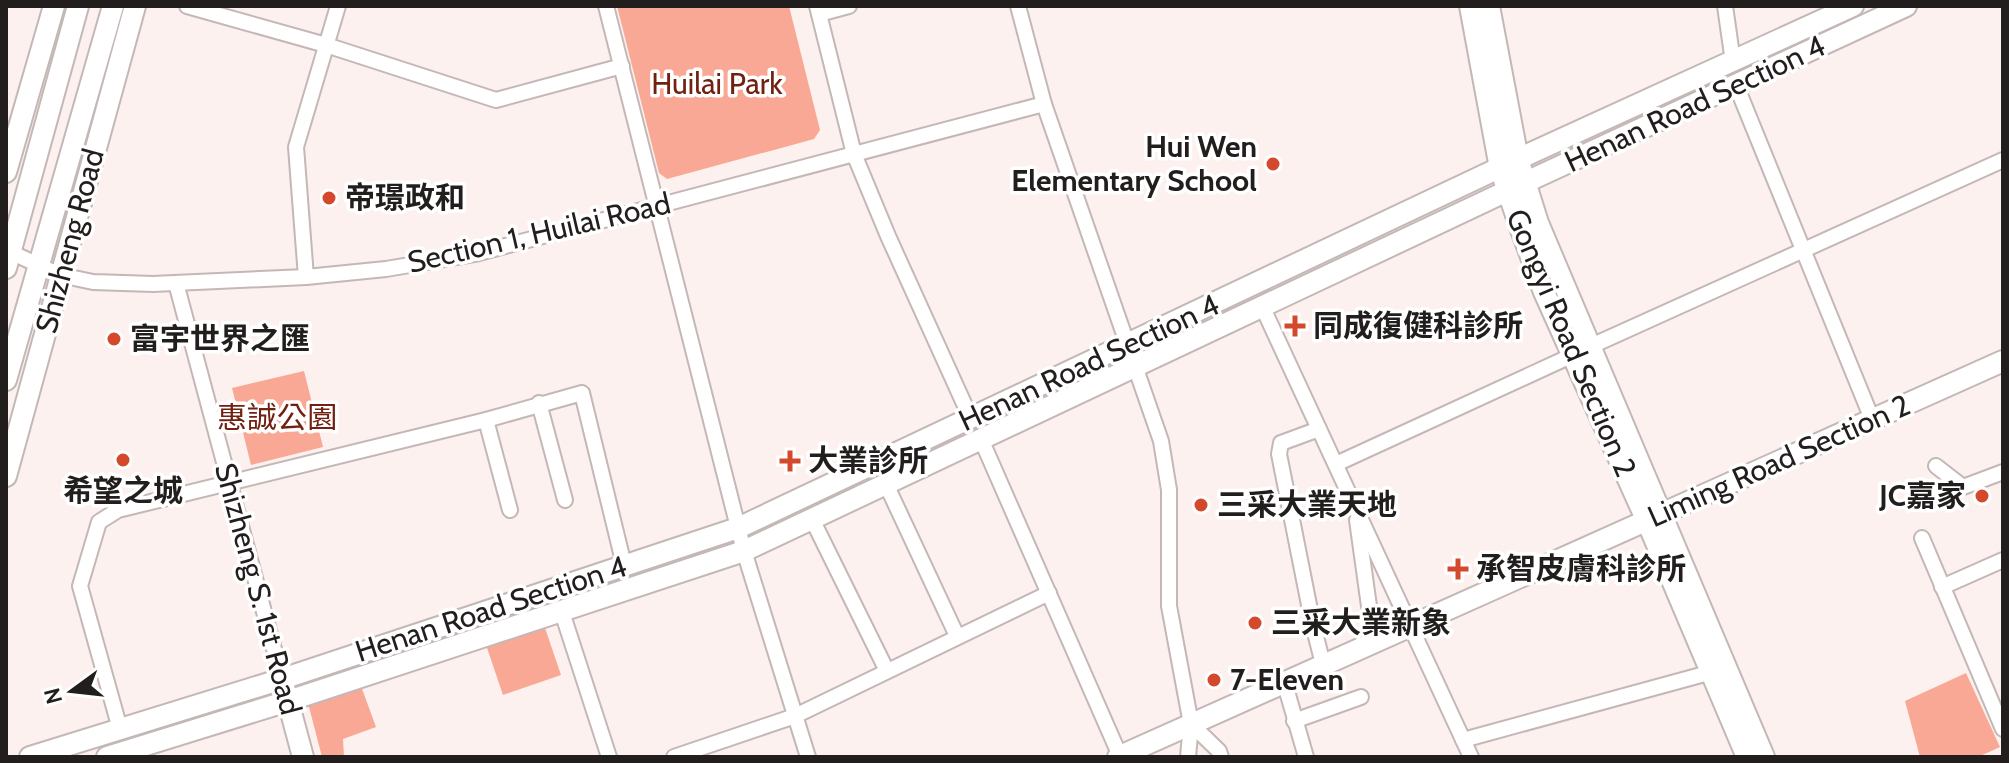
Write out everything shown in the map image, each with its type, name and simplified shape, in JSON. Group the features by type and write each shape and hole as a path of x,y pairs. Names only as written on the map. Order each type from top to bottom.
{"street":[{"path":"6,172 54,6"},
{"name":"Shizheng Road","path":"6,380 17,259 78,6"},
{"name":"Shizheng Road","path":"17,259 113,6"},
{"name":"Shizheng Road","path":"6,476 135,6"},
{"path":"187,6 326,45 496,100 622,66"},
{"path":"306,277 296,147 338,6"},
{"path":"606,6 744,551 808,757"},
{"path":"849,6 818,10 854,154 971,419"},
{"path":"1018,6 1044,104 1161,441 1167,478 1169,606 1191,724 1188,757"},
{"name":"Gongyi Road Section 2","path":"1470,6 1515,187 1581,351 1764,757"},
{"name":"Gongyi Road Section 2","path":"1489,6 1509,163"},
{"path":"1725,6 1733,62"},
{"name":"Henan Road Section 4","path":"30,757 282,679 738,528 1509,163 1853,6"},
{"name":"Henan Road Section 4","path":"107,757 288,701 744,551 1906,6"},
{"path":"1736,85 1872,419"},
{"name":"Section 1, Huilai Road","path":"17,259 60,275 93,282 176,283 306,277 386,269 475,254 1044,104"},
{"path":"1336,464 2003,160"},
{"name":"Shizheng S. 1st Road","path":"176,283 303,757"},
{"path":"1262,306 1471,757"},
{"name":"Liming Road Section 2","path":"1119,757 2003,361"},
{"path":"120,729 80,586 99,522 118,510 486,420 582,393 624,565"},
{"path":"540,404 565,500"},
{"path":"486,420 510,510"},
{"path":"1319,429 1281,443 1279,454 1323,664"},
{"path":"981,439 1119,757"},
{"path":"1936,466 1963,487 2003,472"},
{"path":"886,484 957,636"},
{"path":"1355,505 1374,642"},
{"name":"Gongyi Road Section 2","path":"1654,516 1747,757"},
{"path":"812,519 887,671"},
{"path":"1922,538 2003,729"},
{"path":"1942,587 2003,560"},
{"path":"674,757 795,716 1049,593"},
{"path":"561,609 609,757"},
{"path":"1463,740 1712,672"},
{"path":"1284,681 1306,757"},
{"path":"1294,721 1361,697"},
{"path":"1191,724 1219,751 1221,757"}],"green space":[{"name":"Huilai Park","path":"617,6 789,6 820,130 814,139 667,179 659,173"},
{"name":"惠誠公園","path":"304,371 323,447 251,465 232,388"},
{"path":"544,625 561,675 503,695 486,645"},
{"path":"1966,673 2000,747 1978,757 1920,757 1905,701"},
{"path":"361,686 376,727 343,739 344,757 322,757 308,703"}],"place":[{"name":"Hui Wen Elementary School","path":"1273,164"},
{"name":"帝璟政和","path":"329,198"},
{"name":"同成復健科診所","path":"1295,326"},
{"name":"富宇世界之匯","path":"114,339"},
{"name":"希望之城","path":"123,460"},
{"name":"大業診所","path":"790,461"},
{"name":"JC嘉家","path":"1982,496"},
{"name":"三采大業天地","path":"1201,505"},
{"name":"承智皮膚科診所","path":"1458,569"},
{"name":"三采大業新象","path":"1255,623"},
{"name":"7-Eleven","path":"1214,680"}]}
